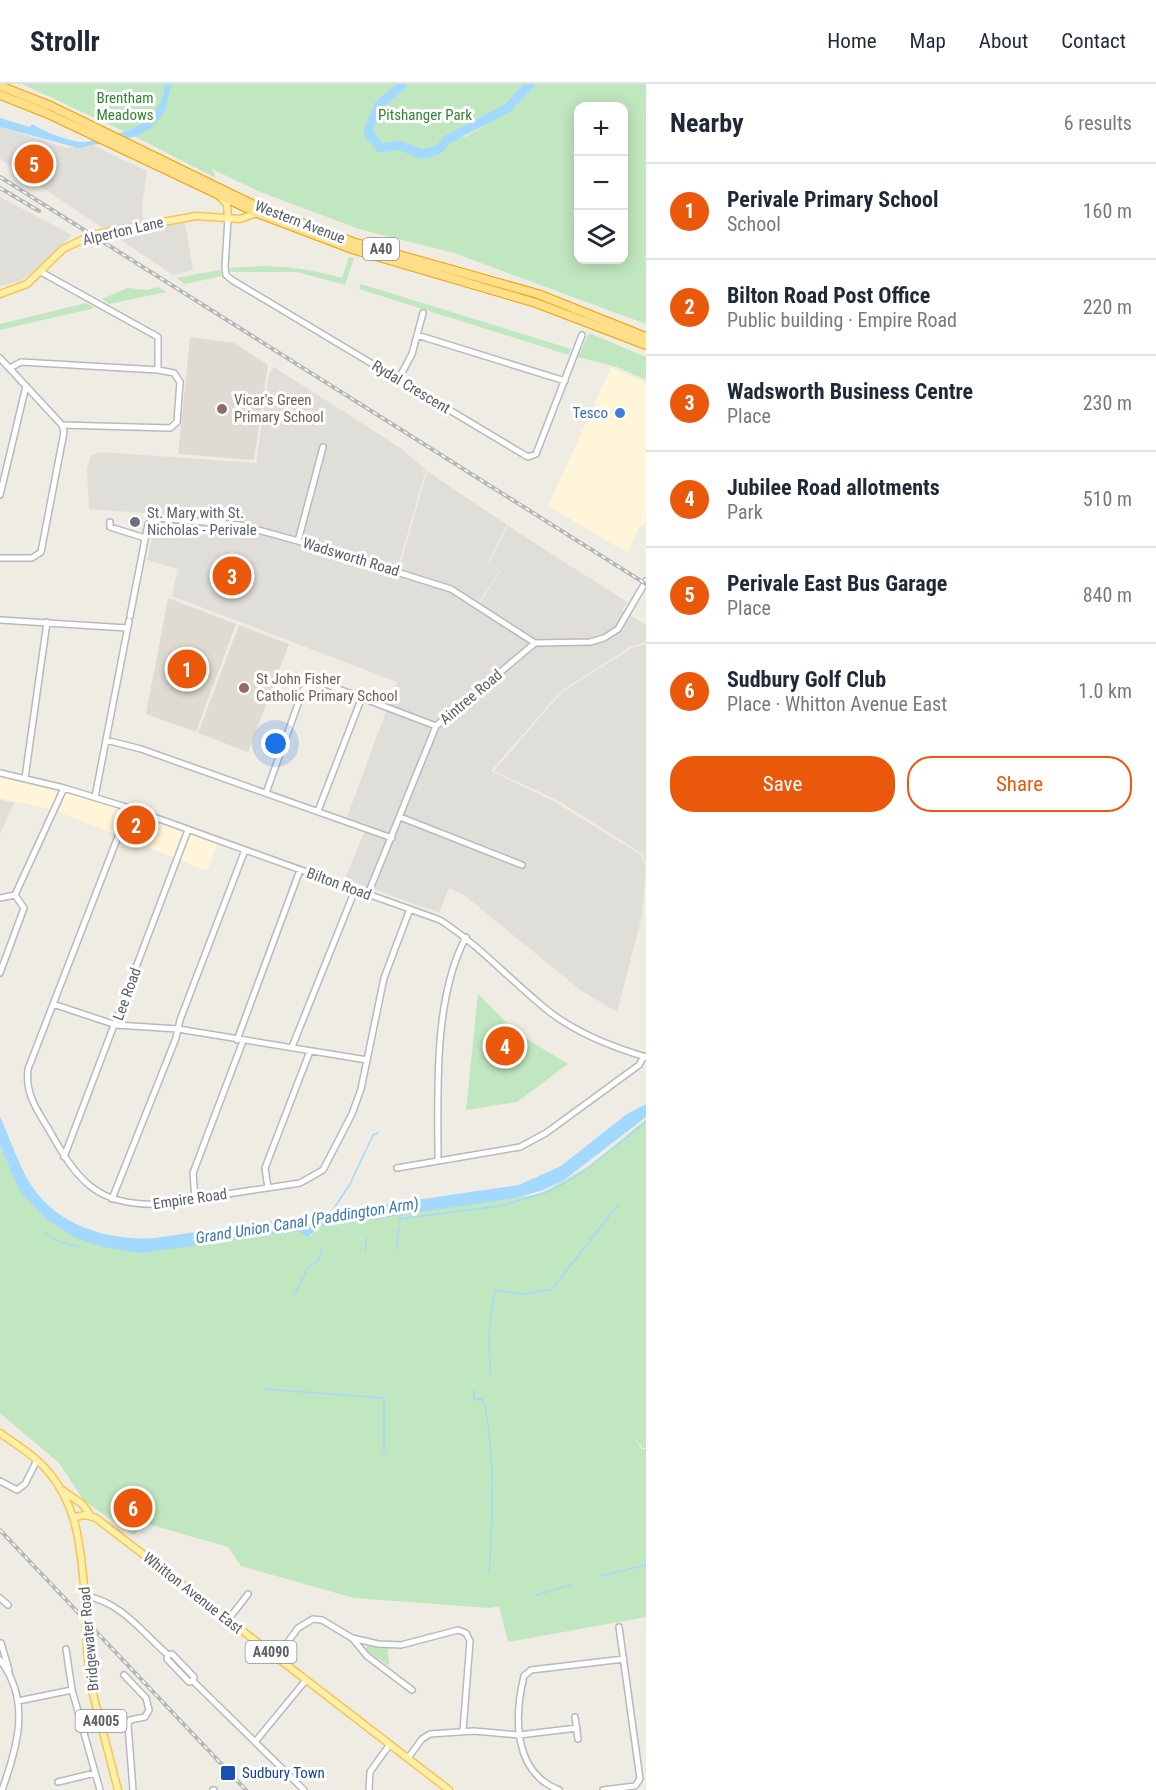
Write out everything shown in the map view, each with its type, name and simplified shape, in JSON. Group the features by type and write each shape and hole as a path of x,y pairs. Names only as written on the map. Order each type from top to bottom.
{"highway":[{"name":"Western Avenue","path":"0,86 122,145 273,212 353,242 538,294 646,337"},
{"name":"Western Avenue","path":"0,95 84,127"},
{"name":"Western Avenue","path":"122,145 220,197 257,213 352,249 536,303 646,347"}],"main road":[{"path":"220,197 227,204 228,218"},
{"name":"Alperton Lane","path":"0,294 19,289 41,272 63,249 92,235 196,216 240,219 257,213"},
{"name":"Bridgewater Road","path":"0,1433 37,1460 61,1490 75,1517 85,1597 91,1686 118,1790"},
{"name":"Bridgewater Road","path":"61,1490 82,1504 91,1516"},
{"path":"75,1517 91,1516"},
{"name":"Whitton Avenue East","path":"91,1516 449,1790"}],"street":[{"name":"Rydal Crescent","path":"228,218 226,275 398,380 533,457 582,335"},
{"path":"41,272 158,337 158,370"},
{"path":"398,380 408,364 423,312"},
{"path":"417,335 565,381"},
{"path":"0,358 62,425 64,435 41,552 32,558 0,558"},
{"path":"10,368 21,362 158,370 174,374 180,382 175,427 62,425"},
{"path":"0,495 26,386"},
{"path":"298,541 322,447"},
{"name":"Wadsworth Road","path":"145,538 151,520 240,525 451,589 535,643"},
{"path":"94,797 145,538 117,531 110,527 110,522"},
{"path":"535,643 590,642 604,638 618,629 646,581"},
{"path":"0,620 127,628"},
{"path":"25,778 47,622"},
{"name":"Aintree Road","path":"368,894 436,726 535,643"},
{"path":"266,793 303,690 311,683 320,682 436,726"},
{"path":"318,811 362,697"},
{"path":"106,740 141,749 392,838"},
{"name":"Bilton Road","path":"0,774 64,788 129,808 440,920 466,937 548,1011 584,1033 645,1056"},
{"path":"15,895 64,788"},
{"name":"Empire Road","path":"129,808 28,1069 26,1082 34,1104 64,1157 83,1182 112,1199 150,1204 268,1188 306,1181 325,1167 356,1104 384,978 410,909"},
{"path":"400,817 522,865"},
{"name":"Lee Road","path":"64,1157 116,1025 188,830"},
{"path":"112,1199 245,850"},
{"path":"195,1198 193,1173 300,870"},
{"path":"292,1047 355,890"},
{"path":"0,898 15,895"},
{"path":"0,973 24,908 15,895"},
{"path":"438,1160 444,1016 454,968 466,937"},
{"path":"53,1004 116,1025 178,1029 367,1060"},
{"path":"268,1188 265,1168 310,1051"},
{"path":"397,1168 500,1152 531,1142 639,1065 645,1056"},
{"path":"0,1481 17,1490 25,1484 37,1460"},
{"path":"228,1620 248,1594"},
{"path":"85,1597 102,1598 114,1604 168,1655 172,1654 195,1677 194,1681 304,1790"},
{"path":"0,1598 8,1605"},
{"path":"277,1657 298,1629 313,1619 322,1620 352,1638 367,1656 412,1690"},
{"path":"603,1790 638,1783 619,1627"},
{"path":"352,1638 401,1645 458,1630 466,1634 470,1641 463,1731"},
{"path":"1,1643 18,1701 19,1734 2,1790"},
{"path":"66,1649 72,1690 100,1790"},
{"path":"559,1790 534,1774 524,1757 519,1735 524,1679 527,1672 624,1659"},
{"path":"0,1660 9,1672"},
{"path":"124,1675 146,1698 149,1710 145,1717 130,1720 128,1725 133,1790"},
{"path":"255,1742 306,1680"},
{"path":"18,1701 72,1690"},
{"path":"575,1717 578,1739"},
{"path":"408,1758 426,1736 463,1731 519,1735 577,1728"},
{"path":"369,1790 370,1773 390,1744"},
{"path":"58,1782 95,1773"}],"shaded area":[{"path":"0,127 67,148 90,144 147,171 142,204 144,225 184,218 193,270 173,275 0,159"},
{"path":"0,197 72,235 37,269 20,281 0,286"},
{"name":"Vicar's Green Primary School","path":"190,337 234,343 268,365 254,460 178,454"},
{"path":"274,367 402,449 426,470 396,573 450,591 476,608 501,571 489,563 508,526 627,602 622,610 646,625 646,642 630,647 561,691 491,771 555,802 641,855 646,868 642,916 617,1012 579,989 464,895 449,888 439,913 345,879 367,825 347,817 397,682 172,596 178,569 147,560 157,514 89,509 87,470 90,456 100,452 256,463 269,374"},
{"path":"611,368 646,383 646,523 639,527 628,553 548,506"},
{"path":"427,471 507,525 488,563 500,571 478,603 453,586 399,569"},
{"path":"168,598 236,624 196,732 146,714"},
{"name":"St John Fisher Catholic Primary School","path":"239,625 289,644 248,752 198,733"},
{"path":"646,644 646,863 643,854 557,800 494,771 562,692 632,648"},
{"path":"0,777 131,810 218,842 207,871 54,810 0,798"},
{"path":"0,800 14,803 0,834"}],"green space":[{"path":"22,84 646,84 646,324 454,253 359,229 258,191 212,169 216,178 134,136","holes":["523,88 516,107 465,137 453,139 437,153 423,158 416,148 421,151 436,147 446,137 506,106"]},
{"path":"349,257 354,258 345,285 297,272 231,272 230,268 286,267 342,278"},
{"path":"220,270 222,276 185,284 176,278"},
{"path":"361,284 571,349 569,355 359,289"},
{"path":"158,287 166,292 109,304 102,299 128,288 147,290"},
{"path":"86,303 95,308 0,330 0,324"},
{"path":"589,333 646,357 646,380 617,367 578,357"},
{"path":"478,994 517,1033 568,1064 517,1102 466,1110"},
{"path":"646,1119 646,1448 642,1448 634,1437 641,1449 646,1449 646,1617 508,1642 499,1606 489,1608 354,1598 241,1566 228,1547 144,1523 134,1535 84,1501 59,1463 0,1413 0,1146 24,1193 45,1218 86,1241 126,1250 294,1229 311,1236 321,1225 540,1194 591,1165"},
{"path":"368,1645 388,1648 389,1666 365,1650"}],"water":[{"path":"165,84 172,84 164,113 150,129 134,137 78,148 0,127 0,118 30,127 32,124 74,141 94,140 129,130 147,120 159,105"},
{"name":"Grand Union Canal (Paddington Arm)","path":"646,1104 646,1117 564,1180 543,1190 515,1198 320,1227 308,1237 298,1231 142,1253 102,1247 75,1238 46,1219 19,1190 0,1145 0,1116 28,1180 39,1196 52,1208 67,1219 100,1233 118,1237 155,1238 519,1185 561,1166 627,1114"}],"waterway":[{"path":"403,84 378,106 368,132 380,148 399,145 421,154 438,150 448,139 508,108 530,84"},
{"name":"Grand Union Canal (Paddington Arm)","path":"400,1219 500,1206 550,1191 580,1174 646,1122"},
{"name":"Grand Union Canal (Paddington Arm)","path":"334,1208 350,1184 373,1135 378,1133"},
{"path":"490,1373 489,1332 495,1290 524,1294 552,1289 618,1205"},
{"name":"Grand Union Canal (Paddington Arm)","path":"400,1218 400,1223"},
{"path":"396,1250 399,1227"},
{"path":"44,1232 55,1240 79,1247"},
{"path":"365,1251 367,1238"},
{"path":"295,1294 307,1269 319,1259 322,1249"},
{"path":"264,1389 384,1398 384,1453"},
{"path":"474,1390 474,1400 482,1399 485,1404 492,1468 489,1573"},
{"path":"601,1576 646,1565"},
{"path":"536,1595 572,1585"}],"railway":[{"path":"0,177 646,584"},
{"path":"0,188 39,211"},
{"path":"0,1530 246,1790"}],"place":[{"name":"Perivale East Bus Garage","path":"34,164"},
{"name":"Vicar's Green Primary School","path":"222,409"},
{"name":"Tesco","path":"620,413"},
{"name":"St. Mary with St. Nicholas - Perivale","path":"135,522"},
{"name":"Wadsworth Business Centre","path":"232,576"},
{"name":"Perivale Primary School","path":"187,669"},
{"name":"St John Fisher Catholic Primary School","path":"244,688"},
{"name":"Bilton Road Post Office","path":"136,825"},
{"name":"Jubilee Road allotments","path":"505,1046"},
{"name":"Sudbury Golf Club","path":"133,1508"},
{"name":"Sudbury Town","path":"228,1773"}],"park label":[{"name":"Brentham Meadows","path":"125,106"},
{"name":"Pitshanger Park","path":"425,115"}]}
